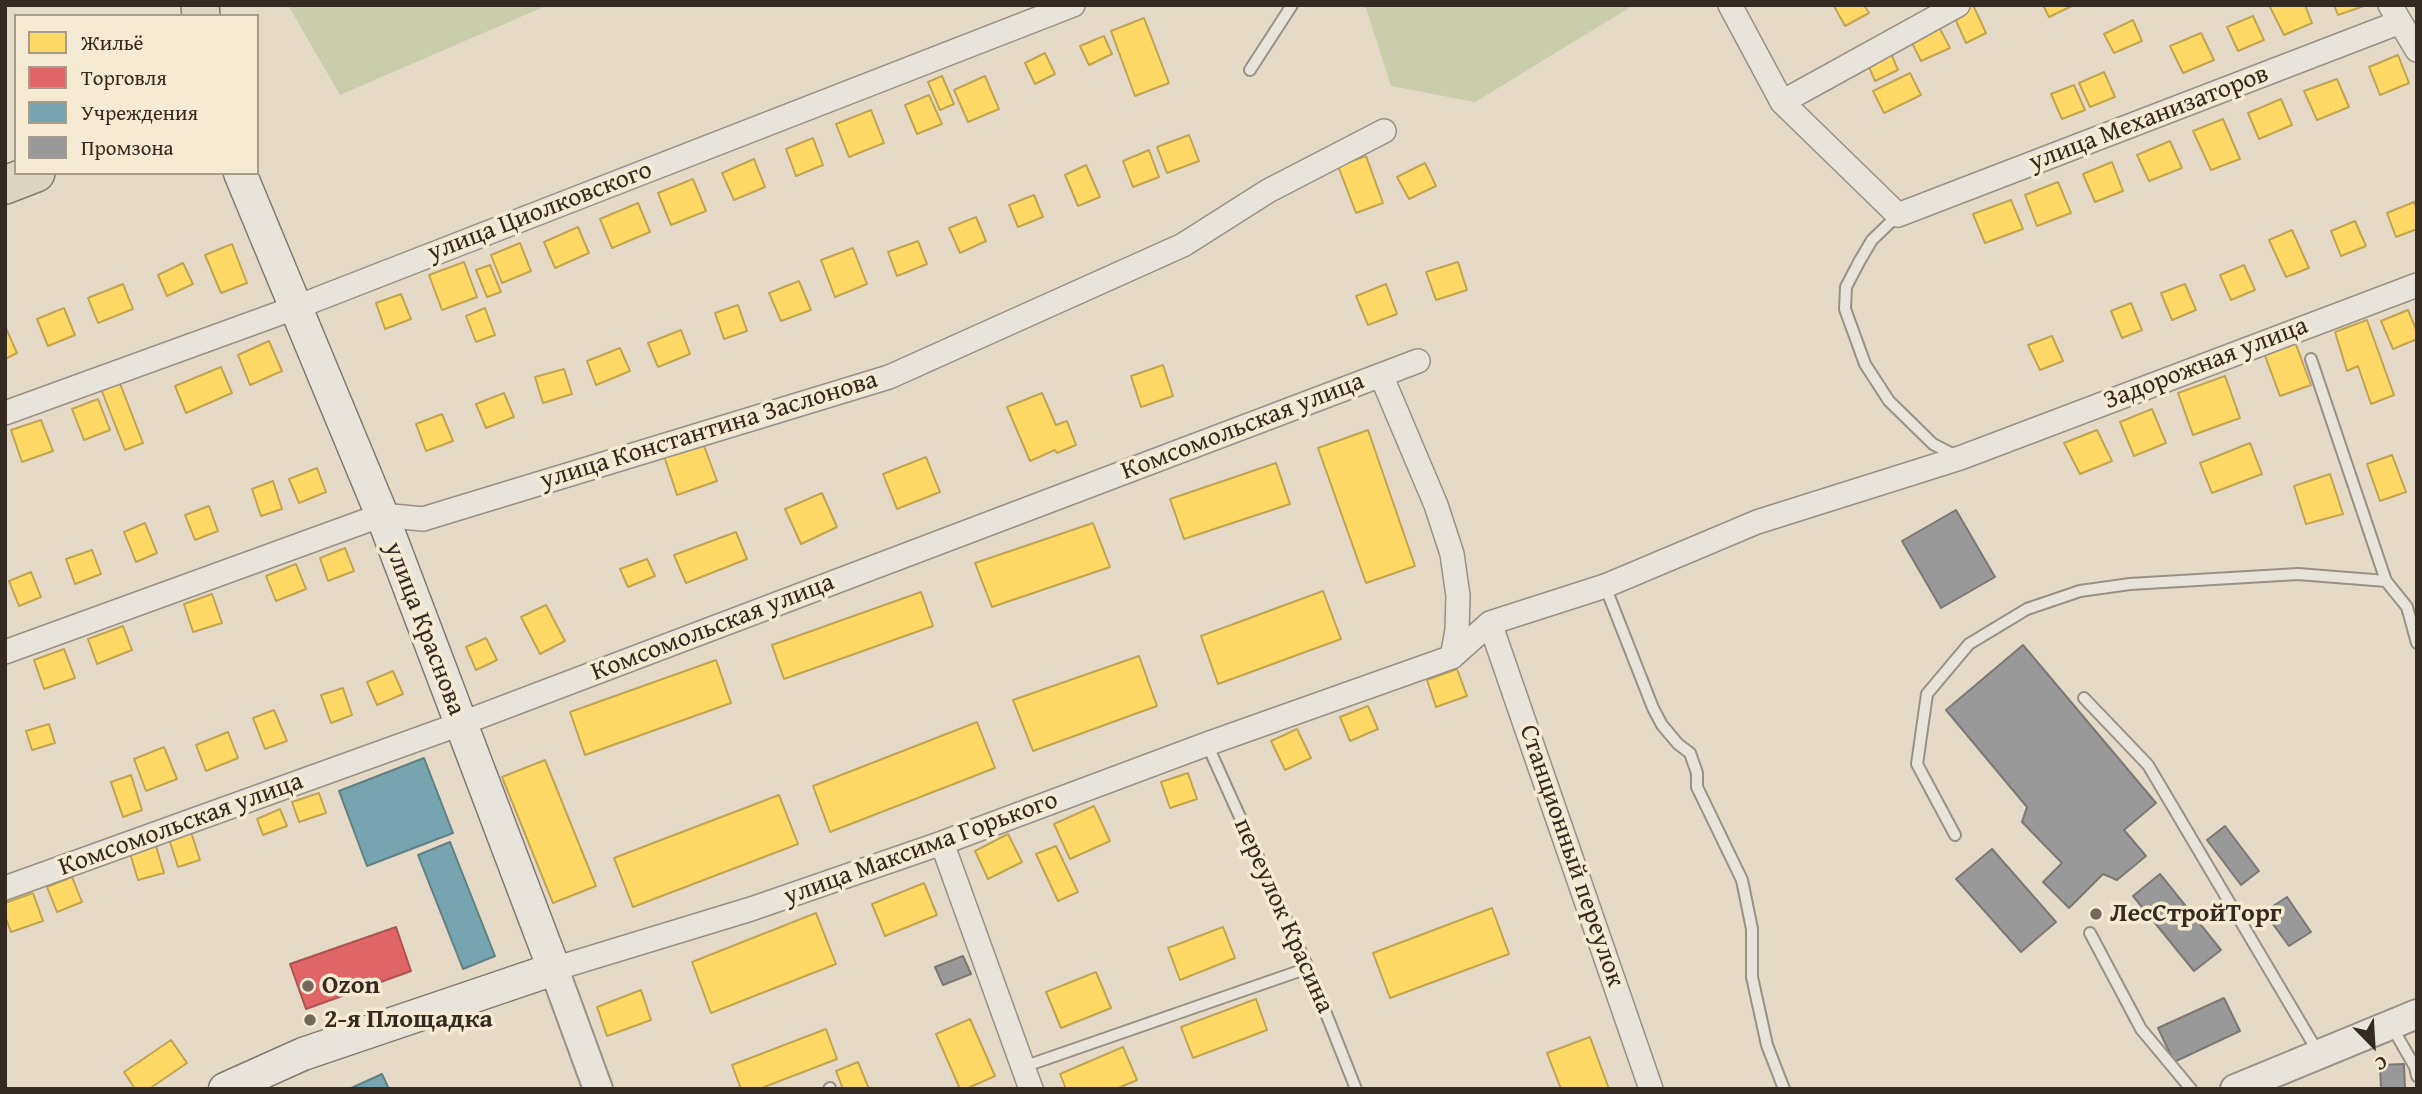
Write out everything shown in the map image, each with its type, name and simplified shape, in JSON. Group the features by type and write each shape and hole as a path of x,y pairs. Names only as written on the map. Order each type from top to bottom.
{"highway":[{"path":"5,185 31,175"}],"main road":[{"name":"улица Краснова","path":"241,175 382,515 555,969"},
{"name":"улица Максима Горького","path":"225,1089 303,1054 555,969"}],"street":[{"name":"улица Циолковского","path":"5,413 297,307 1073,5"},
{"path":"1730,5 1782,102 1898,215"},
{"path":"1782,102 1958,5"},
{"path":"2395,14 2417,50"},
{"name":"улица Механизаторов","path":"1898,215 2395,14"},
{"name":"улица Константина Заслонова","path":"5,652 382,515 423,519 888,377 1183,245 1268,191 1384,131"},
{"name":"Задорожная улица","path":"1960,458 2417,285"},
{"name":"Комсомольская улица","path":"5,888 460,724 1418,361"},
{"path":"1381,375 1436,505 1452,554 1458,596 1457,630 1452,657"},
{"name":"улица Максима Горького","path":"555,969 751,909 942,843 1207,744 1452,657 1490,623 1605,586 1757,522 1960,458"},
{"name":"Станционный переулок","path":"1490,623 1651,1089"},
{"path":"942,843 1031,1089"},
{"name":"улица Краснова","path":"555,969 596,1088"},
{"path":"2235,1089 2417,1014"}],"lane":[{"path":"1250,71 1292,5"},
{"path":"1898,215 1872,240 1846,287 1844,309 1865,364 1889,401 1933,444 1960,458"},
{"path":"2311,359 2386,581 2407,607 2417,643"},
{"path":"1955,835 1917,764 1927,694 1969,644 2027,610 2080,590 2130,584 2298,574 2386,581"},
{"path":"1605,586 1653,708 1662,725 1678,744 1690,753 1697,773 1697,787 1742,880 1752,929 1752,977 1768,1045 1784,1089"},
{"path":"2084,698 2148,765 2320,1054"},
{"name":"переулок Красина","path":"1207,744 1308,968 1356,1089"},
{"path":"2091,933 2141,1029 2191,1089"},
{"path":"1023,1067 1308,968"},
{"path":"2391,1024 2415,1067 2417,1076"}],"green space":[{"path":"288,5 548,5 340,95"},
{"path":"1365,5 1634,5 1475,102 1391,86"}],"building: Жильё":[{"path":"1864,5 1869,13 1845,26 1834,6"},
{"path":"1973,5 1986,33 1966,43 1953,14"},
{"path":"2043,5 2074,5 2049,17"},
{"path":"2269,5 2305,5 2312,23 2284,35"},
{"path":"2334,5 2364,5 2364,6 2338,15"},
{"path":"2253,16 2264,40 2238,51 2227,27"},
{"path":"1144,18 1169,83 1135,96 1111,31"},
{"path":"2133,20 2142,41 2114,53 2104,34"},
{"path":"1939,27 1950,48 1921,61 1911,41"},
{"path":"2201,33 2214,60 2183,73 2170,46"},
{"path":"1104,36 1112,54 1089,65 1080,46"},
{"path":"1889,49 1898,70 1875,81 1866,60"},
{"path":"1045,53 1055,74 1035,84 1025,63"},
{"path":"2398,55 2409,83 2380,95 2369,67"},
{"path":"2104,72 2115,97 2090,107 2079,83"},
{"path":"1910,73 1921,95 1884,113 1873,91"},
{"path":"942,76 954,104 940,110 928,82"},
{"path":"985,76 999,109 968,122 954,90"},
{"path":"2337,79 2349,107 2317,120 2304,91"},
{"path":"2074,85 2085,110 2062,119 2051,94"},
{"path":"929,95 942,124 917,134 905,105"},
{"path":"2281,99 2292,125 2259,139 2248,113"},
{"path":"871,110 884,143 849,157 836,124"},
{"path":"2223,119 2240,159 2211,170 2193,131"},
{"path":"1189,135 1199,161 1167,173 1157,147"},
{"path":"813,138 823,165 796,176 786,149"},
{"path":"2170,141 2182,168 2149,181 2137,155"},
{"path":"1149,150 1159,177 1133,187 1123,161"},
{"path":"1366,156 1383,203 1356,213 1338,166"},
{"path":"754,159 765,187 734,200 722,173"},
{"path":"2112,162 2123,191 2095,202 2083,174"},
{"path":"1425,163 1436,186 1409,199 1397,177"},
{"path":"1086,165 1100,197 1078,206 1065,175"},
{"path":"693,179 706,211 671,225 658,193"},
{"path":"2058,182 2071,213 2037,226 2025,195"},
{"path":"1034,195 1043,217 1018,227 1009,205"},
{"path":"2011,200 2023,229 1985,243 1973,214"},
{"path":"2414,202 2417,229 2396,237 2387,213"},
{"path":"638,203 650,232 612,248 600,219"},
{"path":"976,217 986,241 960,253 949,228"},
{"path":"2355,221 2366,246 2341,256 2331,231"},
{"path":"578,227 589,253 555,268 544,242"},
{"path":"2292,230 2309,268 2286,277 2269,240"},
{"path":"918,241 927,264 897,276 888,252"},
{"path":"520,243 531,271 502,283 491,255"},
{"path":"232,244 247,283 221,293 205,255"},
{"path":"853,248 867,284 835,297 821,260"},
{"path":"464,262 477,297 442,310 429,275"},
{"path":"1458,262 1467,290 1436,300 1426,272"},
{"path":"183,263 193,284 167,296 158,275"},
{"path":"490,265 501,292 487,297 476,270"},
{"path":"2244,265 2255,290 2231,300 2220,275"},
{"path":"799,281 811,310 781,321 769,293"},
{"path":"123,284 133,309 98,323 88,298"},
{"path":"1386,284 1397,314 1368,325 1356,296"},
{"path":"2185,284 2196,310 2172,320 2161,293"},
{"path":"401,294 411,319 385,329 376,303"},
{"path":"2131,303 2142,330 2122,338 2111,311"},
{"path":"738,305 747,331 724,339 715,313"},
{"path":"64,308 75,335 48,346 37,319"},
{"path":"485,308 495,335 476,342 466,316"},
{"path":"2408,310 2417,339 2393,349 2381,321"},
{"path":"2367,320 2394,395 2371,404 2358,366 2347,371 2335,332"},
{"path":"5,326 17,353 5,359"},
{"path":"681,330 690,354 658,367 648,343"},
{"path":"2052,336 2063,361 2040,370 2028,345"},
{"path":"269,341 282,371 250,385 238,355"},
{"path":"2295,342 2311,385 2280,396 2264,353"},
{"path":"620,348 630,371 596,385 587,361"},
{"path":"1163,365 1173,396 1141,407 1131,376"},
{"path":"221,367 232,393 186,413 175,386"},
{"path":"564,369 572,394 543,403 535,377"},
{"path":"2225,376 2240,418 2193,435 2178,393"},
{"path":"119,381 143,443 125,450 101,389"},
{"path":"504,393 514,417 486,428 476,404"},
{"path":"1042,393 1056,425 1067,421 1076,445 1057,453 1055,450 1030,461 1007,407"},
{"path":"98,399 110,430 84,440 72,409"},
{"path":"2152,409 2166,443 2134,456 2120,422"},
{"path":"442,414 453,441 426,451 416,424"},
{"path":"41,420 53,451 22,462 11,430"},
{"path":"1368,430 1415,566 1366,583 1318,448"},
{"path":"2097,430 2112,461 2080,474 2064,443"},
{"path":"703,443 717,481 677,495 664,456"},
{"path":"2250,443 2262,474 2212,493 2200,463"},
{"path":"2392,455 2406,492 2380,501 2367,464"},
{"path":"926,457 940,492 897,509 883,474"},
{"path":"1276,463 1290,504 1184,539 1170,499"},
{"path":"317,468 326,492 299,503 289,479"},
{"path":"2330,474 2343,514 2306,524 2294,486"},
{"path":"273,481 282,509 261,516 252,489"},
{"path":"822,493 837,527 801,544 785,509"},
{"path":"209,506 218,531 195,540 185,515"},
{"path":"145,523 157,553 136,562 124,532"},
{"path":"1093,523 1110,567 992,607 975,563"},
{"path":"736,532 747,559 686,583 674,555"},
{"path":"345,548 354,571 328,581 320,558"},
{"path":"92,550 101,574 75,584 66,559"},
{"path":"647,559 655,576 628,587 620,569"},
{"path":"296,564 306,589 276,601 266,576"},
{"path":"31,572 41,597 19,606 9,581"},
{"path":"1323,591 1341,639 1218,684 1201,636"},
{"path":"921,592 933,626 784,679 772,645"},
{"path":"212,594 222,623 193,632 184,604"},
{"path":"546,605 565,641 540,654 521,617"},
{"path":"123,626 132,650 97,664 88,639"},
{"path":"486,638 497,660 476,670 466,647"},
{"path":"64,649 75,678 44,689 34,660"},
{"path":"1139,656 1157,706 1033,751 1013,700"},
{"path":"716,660 731,703 585,755 570,712"},
{"path":"1457,669 1467,696 1436,707 1427,680"},
{"path":"393,671 403,694 377,705 367,682"},
{"path":"343,688 352,715 331,723 321,695"},
{"path":"1368,706 1378,729 1350,741 1340,717"},
{"path":"274,710 287,741 265,749 253,718"},
{"path":"977,722 995,768 830,832 813,786"},
{"path":"49,724 55,743 32,750 26,731"},
{"path":"1297,729 1311,758 1285,770 1271,741"},
{"path":"228,732 238,758 206,771 196,745"},
{"path":"164,747 177,779 146,791 134,759"},
{"path":"545,760 596,886 553,903 502,777"},
{"path":"1188,773 1197,799 1170,808 1161,782"},
{"path":"131,775 142,810 123,817 111,782"},
{"path":"319,793 326,813 299,822 292,802"},
{"path":"779,795 798,844 633,907 614,858"},
{"path":"1094,806 1110,841 1070,859 1054,824"},
{"path":"280,809 287,826 263,835 257,819"},
{"path":"191,832 200,860 178,867 169,839"},
{"path":"1008,834 1022,862 988,879 975,851"},
{"path":"156,846 164,873 138,880 130,853"},
{"path":"1056,846 1078,892 1058,901 1036,854"},
{"path":"72,877 82,902 57,912 47,887"},
{"path":"924,883 937,915 885,936 872,904"},
{"path":"33,893 43,921 11,932 5,916 5,903"},
{"path":"1492,908 1509,954 1390,998 1373,953"},
{"path":"816,913 836,964 711,1013 692,962"},
{"path":"1223,927 1235,958 1180,980 1168,948"},
{"path":"1096,972 1111,1008 1061,1028 1046,992"},
{"path":"641,990 651,1020 607,1036 597,1007"},
{"path":"1256,999 1267,1030 1193,1058 1181,1027"},
{"path":"970,1019 995,1076 960,1089 936,1034"},
{"path":"826,1029 837,1059 759,1089 741,1089 732,1065"},
{"path":"1590,1037 1609,1089 1561,1089 1547,1053"},
{"path":"171,1040 187,1063 149,1089 135,1089 124,1072"},
{"path":"1123,1047 1137,1080 1116,1089 1066,1089 1060,1074"},
{"path":"858,1062 869,1089 843,1089 836,1071"}],"building: Торговля":[{"path":"396,927 411,971 306,1009 290,964"}],"building: Учреждения":[{"path":"424,758 453,833 367,866 339,791"},
{"path":"450,842 495,956 463,969 418,855"},
{"path":"382,1074 389,1089 349,1089"}],"building: Промзона":[{"path":"1956,510 1995,577 1941,608 1902,541"},
{"path":"2023,645 2156,803 2124,830 2146,856 2117,880 2103,874 2069,908 2043,882 2062,863 2022,822 2027,807 1946,710"},
{"path":"2225,826 2259,871 2241,885 2207,840"},
{"path":"1992,849 2056,922 2021,952 1956,879"},
{"path":"2160,874 2221,950 2194,971 2133,896"},
{"path":"2287,897 2311,932 2289,946 2264,912"},
{"path":"963,956 971,974 943,985 935,967"},
{"path":"2224,998 2240,1031 2174,1062 2158,1028"},
{"path":"2404,1064 2405,1089 2381,1089 2380,1065"}],"place":[{"name":"ЛесСтройТорг","path":"2096,914"},
{"name":"Ozon","path":"308,986"},
{"name":"2-я Площадка","path":"310,1020"}]}
